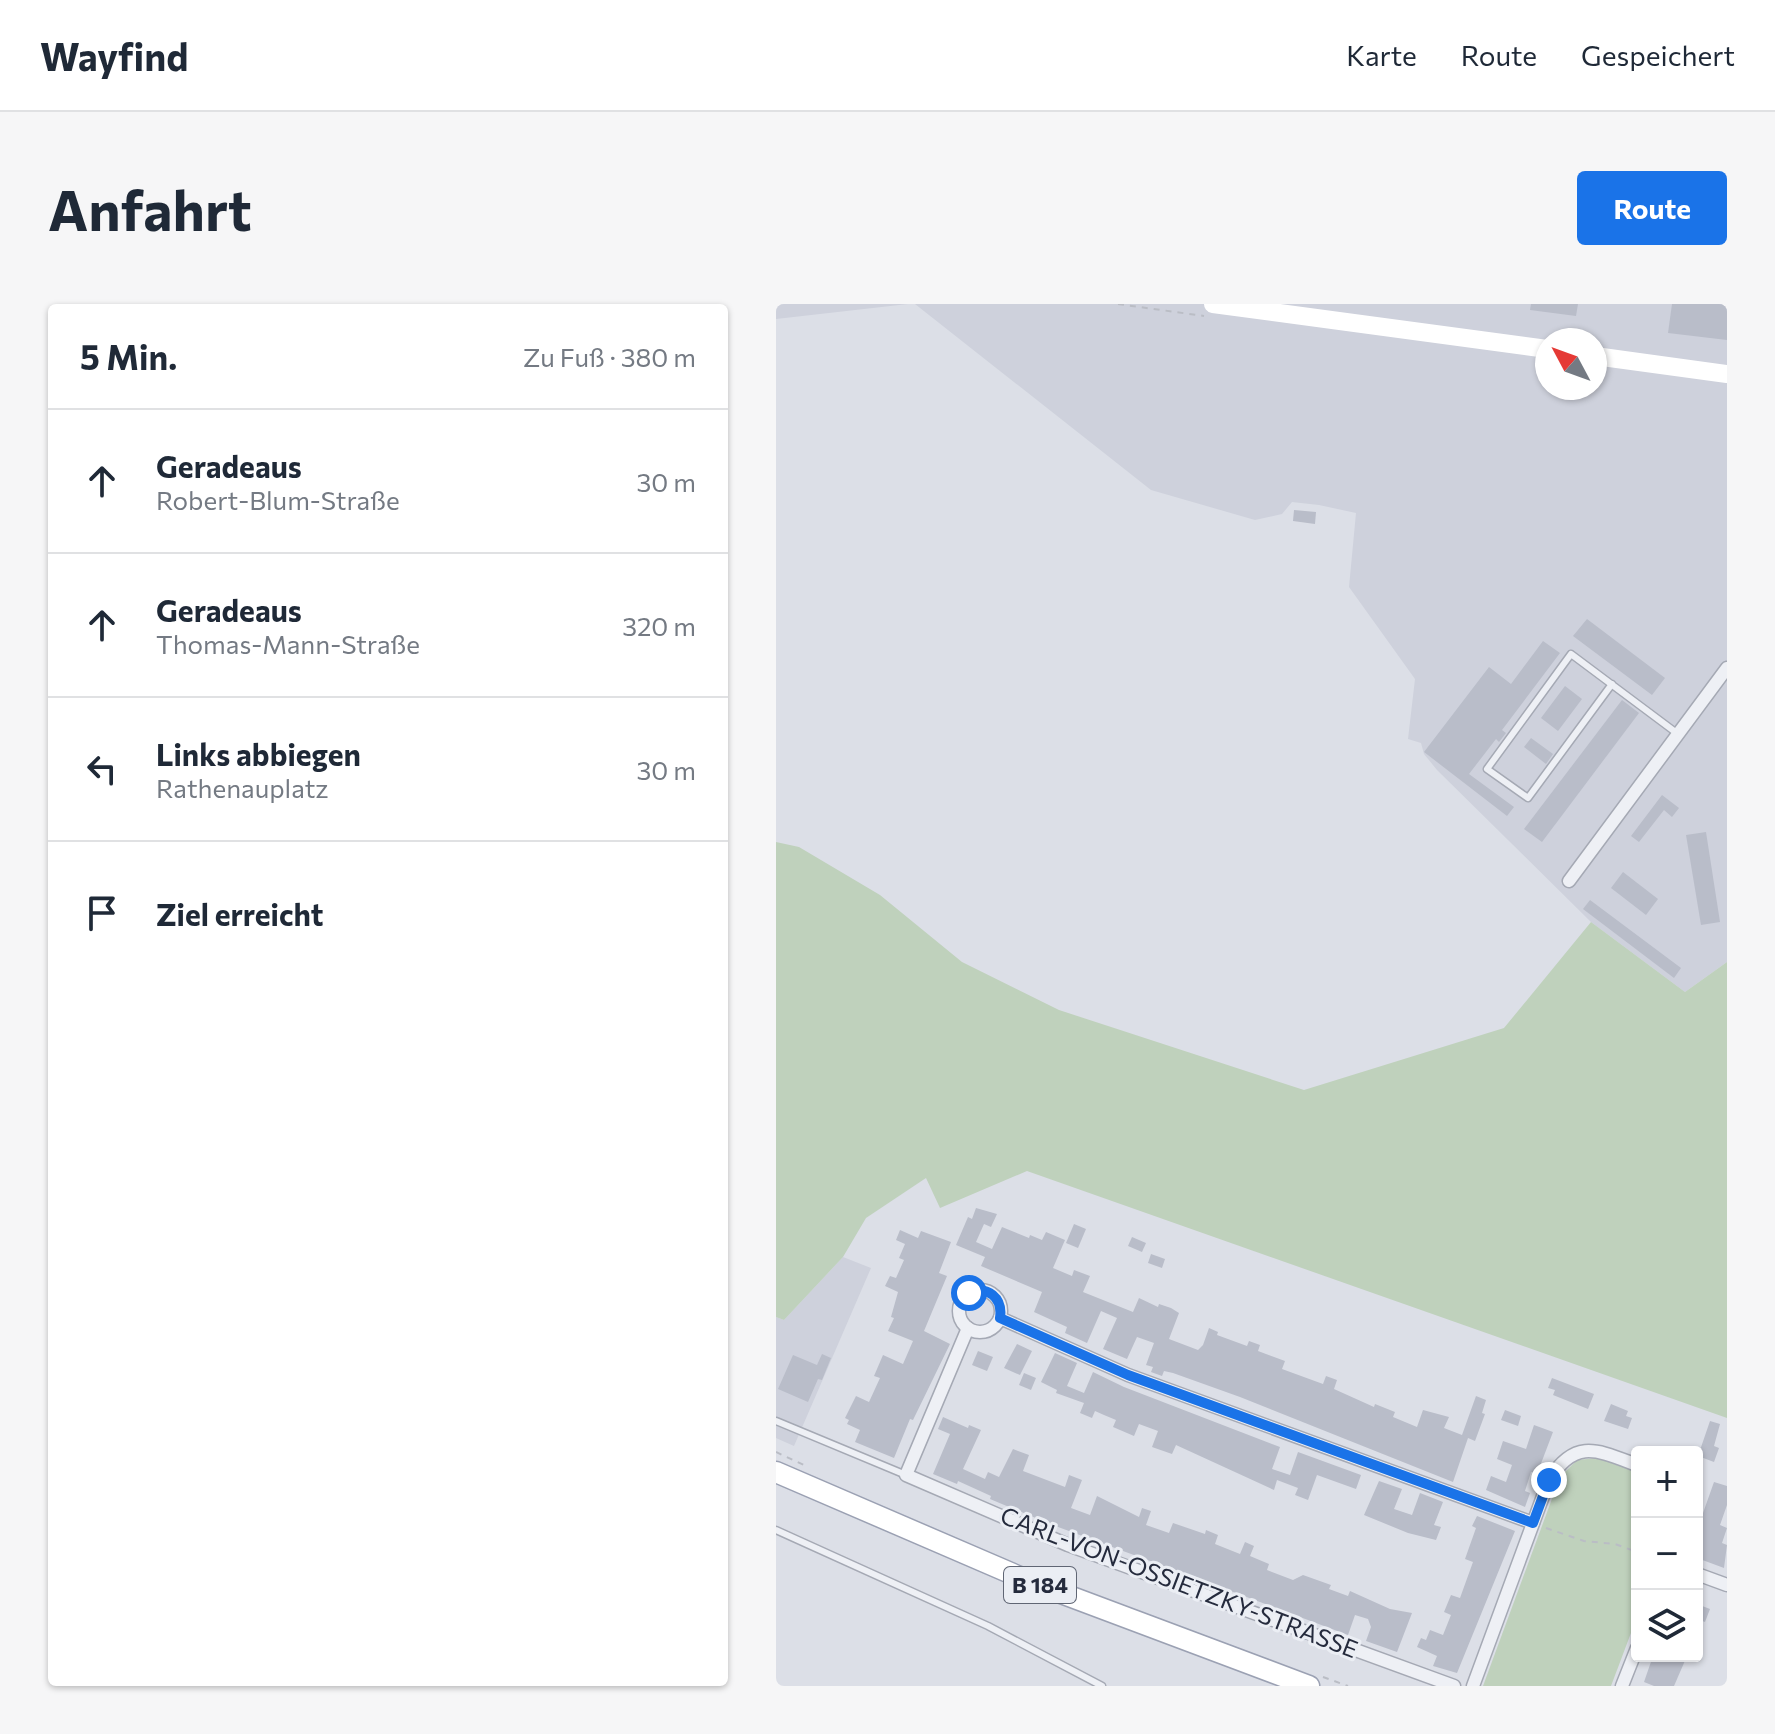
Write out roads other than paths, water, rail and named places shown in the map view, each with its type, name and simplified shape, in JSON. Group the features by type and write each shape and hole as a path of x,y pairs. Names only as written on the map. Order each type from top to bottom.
{"main road":[{"name":"B 184","path":"776,1472 1029,1581 1309,1686"}],"street":[{"path":"1213,304 1535,347"},
{"path":"1607,358 1727,374"},
{"path":"1569,881 1727,668"},
{"path":"974,1291 993,1294 1000,1305 1000,1318 996,1325 982,1331 968,1328 960,1311 964,1298 974,1291"},
{"path":"1000,1318 1128,1375 1533,1523"},
{"path":"906,1475 968,1328"},
{"path":"1473,1686 1549,1480 1560,1463 1572,1454 1588,1450 1631,1463"},
{"name":"CARL-VON-OSSIETZKY-STRASSE","path":"906,1475 1068,1545 1454,1686"},
{"path":"1703,1576 1727,1585"},
{"path":"1622,1686 1631,1662"}],"lane":[{"path":"1612,684 1528,798 1487,769 1571,654 1612,684 1678,734"},
{"path":"776,1421 906,1475"},
{"path":"776,1530 988,1626 1102,1686"}]}
